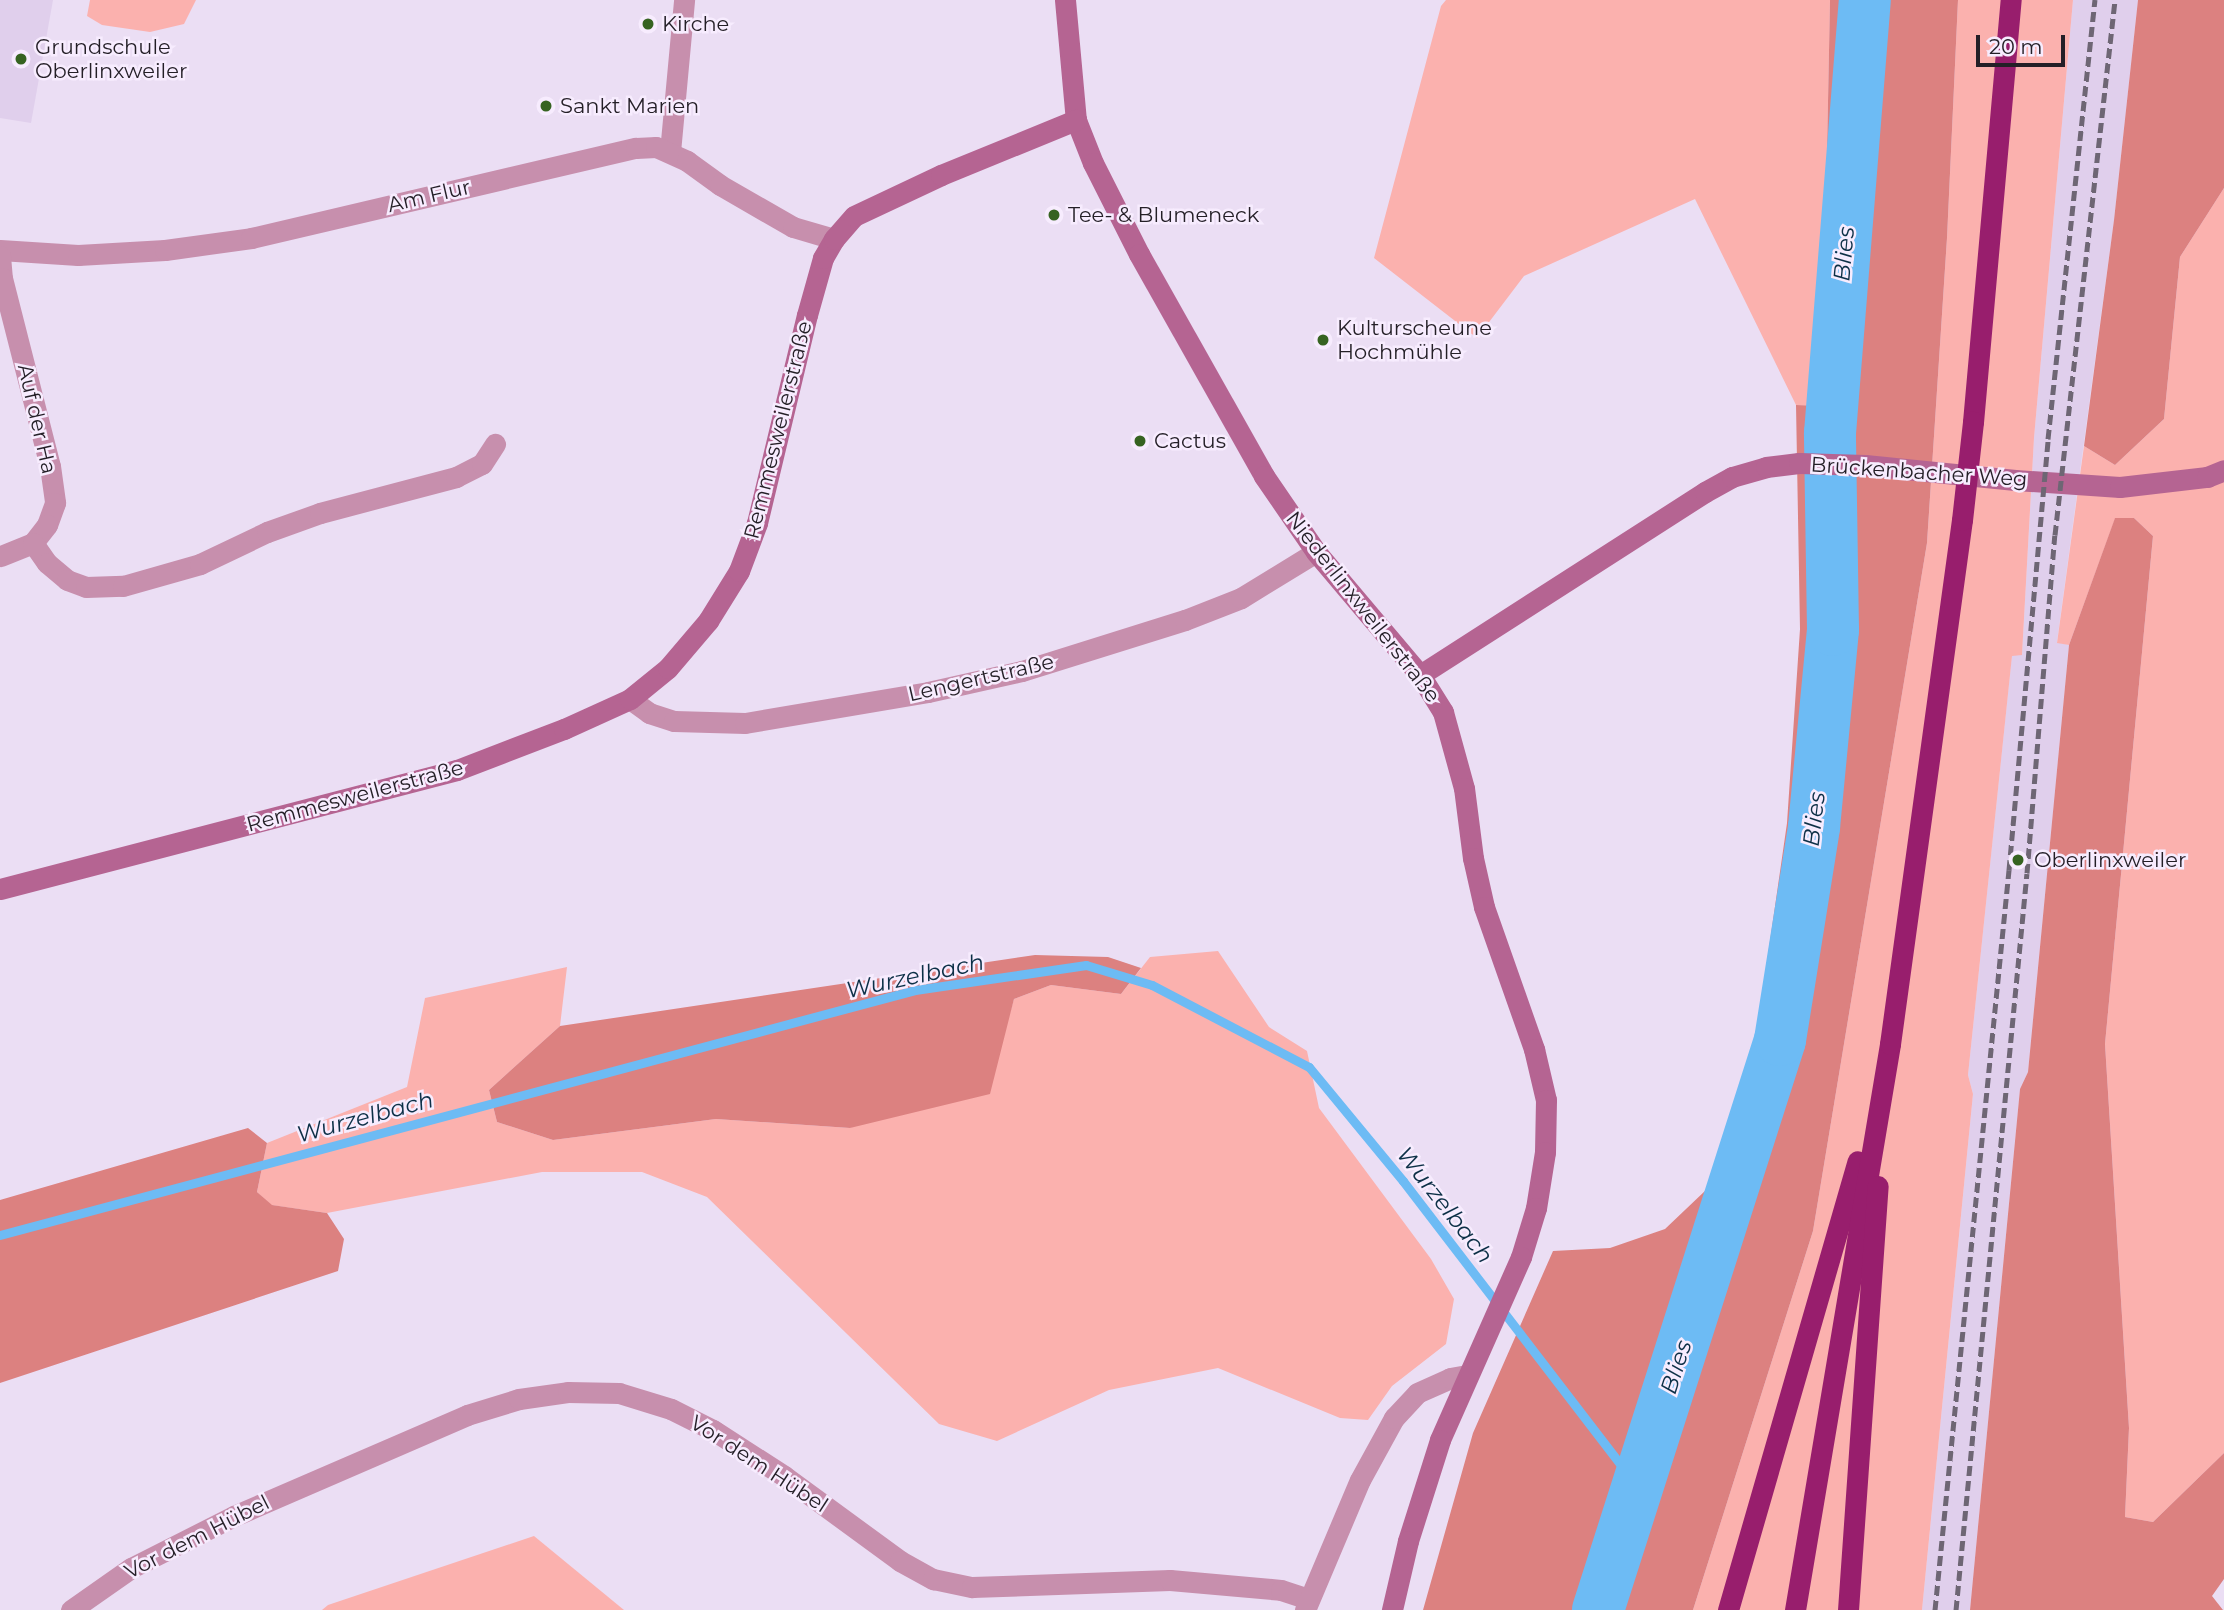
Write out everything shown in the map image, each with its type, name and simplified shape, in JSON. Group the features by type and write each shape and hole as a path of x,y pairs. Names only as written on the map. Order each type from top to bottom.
{"highway":[{"path":"1795,1610 1889,1044 1962,520 2011,0"},
{"path":"1728,1610 1840,1227 1889,1044"},
{"path":"1848,1610 1889,1044"}],"main road":[{"name":"Niederlinxweilerstraße","path":"1065,0 1076,120 1093,163 1139,254 1264,476 1316,552 1420,675 1443,712 1453,741 1485,907 1534,1049 1546,1100 1545,1152 1536,1208 1521,1256 1440,1440 1417,1509 1392,1610"},
{"name":"Remmesweilerstraße","path":"0,888 457,770 564,729 630,699 668,668 700,630 739,571 757,523 823,258 834,239 854,216 967,164 1076,120"},
{"name":"Brückenbacher Weg","path":"1420,675 1704,492 1732,477 1755,470 1799,463 1865,465 2120,487 2207,477 2224,470"}],"street":[{"path":"670,152 684,0"},
{"name":"Am Flur","path":"0,250 78,255 165,250 251,238 636,148 656,147 670,152 793,227 834,239"},
{"name":"Auf der Ha","path":"0,256 2,278 50,466 55,503 47,525 33,544"},
{"path":"0,556 33,544 47,563 67,580 86,587 123,586 200,564 267,532 320,513 456,477 482,464 495,444"},
{"name":"Lengertstraße","path":"630,699 649,713 674,721 745,723 928,692 1035,667 1185,620 1241,598 1316,552"},
{"path":"1306,1604 1360,1480 1394,1418 1417,1393 1450,1378 1467,1375"},
{"name":"Vor dem Hübel","path":"71,1610 131,1568 234,1516 467,1415 519,1399 568,1392 619,1393 671,1409 713,1430 784,1476 900,1561 933,1579 972,1587 1170,1580 1281,1590 1306,1604"}],"shaded area":[{"name":"Grundschule Oberlinxweiler","path":"0,0 53,0 31,123 0,118"},
{"path":"90,0 196,0 184,24 150,32 102,25 87,16"},
{"path":"1446,0 1830,0 1822,406 1796,405 1695,199 1524,276 1477,338 1374,258 1441,6"},
{"path":"1830,0 1958,0 1947,238 1927,543 1813,1231 1693,1610 1423,1610 1473,1433 1553,1251 1610,1248 1665,1229 1706,1190 1756,1038 1787,823 1800,629 1796,405 1822,406"},
{"path":"1958,0 2073,0 2034,438 2022,655 2012,656 1968,1075 1973,1094 1922,1610 1693,1610 1813,1231 1927,543 1947,238"},
{"path":"2073,0 2138,0 2114,220 2057,642 2069,645 2028,1072 2020,1089 1970,1610 1922,1610 1973,1094 1968,1075 2012,655 2022,655 2034,438"},
{"path":"2138,0 2224,0 2224,188 2180,257 2164,419 2115,465 2084,446 2114,220"},
{"path":"2224,188 2224,1453 2153,1522 2125,1517 2129,1428 2105,1044 2153,536 2134,518 2115,519 2069,645 2057,643 2084,446 2115,465 2164,419 2180,257"},
{"path":"2115,518 2134,518 2153,536 2105,1044 2129,1428 2125,1517 2153,1522 2224,1453 2224,1579 2212,1596 2223,1610 1970,1610 2020,1089 2028,1072 2069,645"},
{"path":"1218,951 1269,1027 1307,1051 1319,1108 1431,1259 1454,1299 1446,1344 1392,1386 1368,1420 1340,1418 1218,1368 1109,1390 997,1441 939,1424 707,1197 642,1172 542,1172 327,1213 271,1205 257,1192 267,1143 407,1087 425,998 567,967 560,1026 489,1090 497,1122 553,1140 716,1119 850,1128 1004,1033 1014,999 1051,985 1121,994 1150,957"},
{"path":"1035,955 1108,957 1141,968 1121,994 1051,985 1014,999 990,1094 850,1128 716,1119 553,1140 497,1122 489,1090 560,1026"},
{"path":"248,1128 267,1143 257,1192 272,1205 327,1213 344,1239 338,1271 0,1383 0,1200"},
{"path":"534,1536 624,1610 322,1610 328,1605"}],"waterway":[{"name":"Blies","path":"1598,1610 1780,1040 1814,827 1833,630 1830,433 1865,0"},
{"name":"Wurzelbach","path":"0,1235 915,990 1086,965 1152,985 1309,1067 1403,1181 1638,1487"}],"railway":[{"path":"1935,1610 2009,870 2048,439 2095,0"},
{"path":"1956,1610 2027,873 2055,535 2115,0"}],"place":[{"name":"Kirche","path":"648,24"},
{"name":"Grundschule Oberlinxweiler","path":"21,59"},
{"name":"Sankt Marien","path":"546,106"},
{"name":"Tee- & Blumeneck","path":"1054,215"},
{"name":"Kulturscheune Hochmühle","path":"1323,340"},
{"name":"Cactus","path":"1140,441"},
{"name":"Oberlinxweiler","path":"2018,860"}]}
